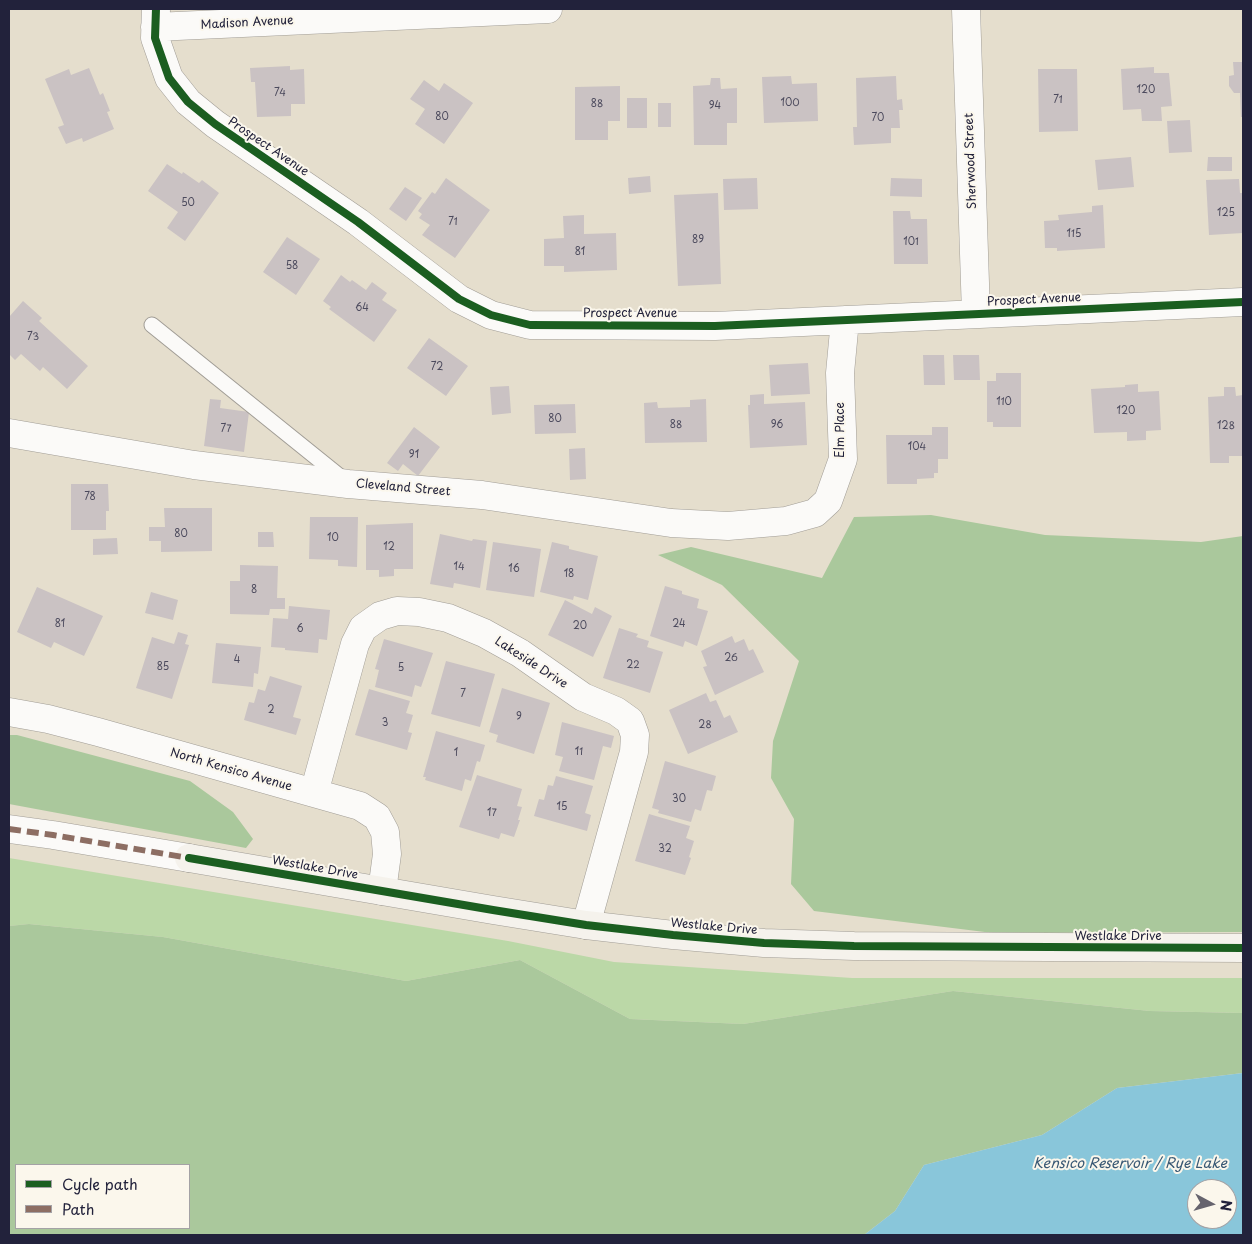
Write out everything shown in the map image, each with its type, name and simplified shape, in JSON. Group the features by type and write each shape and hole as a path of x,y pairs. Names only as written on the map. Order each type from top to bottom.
{"street":[{"name":"Madison Avenue","path":"156,18 548,9"},
{"name":"Sherwood Street","path":"966,9 976,314"},
{"name":"Prospect Avenue","path":"156,18 155,38 169,78 188,102 215,124 358,222 459,299 491,315 530,325 715,326 1243,302"},
{"name":"Elm Place","path":"798,518 815,513 828,501 843,459 840,373 845,320"},
{"name":"Cleveland Street","path":"9,433 194,464 348,484 482,495 671,523 728,526 786,521 798,518"},
{"name":"Lakeside Drive","path":"314,794 355,644 363,628 380,616 397,611 419,612 448,618 484,633 520,653 583,697 616,711 630,721 635,735 634,752 586,925"},
{"name":"North Kensico Avenue","path":"9,712 48,719 90,730 360,806 377,817 385,832 387,854 382,891"},
{"name":"Westlake Drive","path":"9,829 586,925 673,935 764,943 854,946 1243,948"}],"lane":[{"path":"152,324 348,484"}],"green space":[{"path":"931,515 1045,535 1201,542 1243,536 1243,932 993,933 814,911 791,884 794,819 771,778 773,741 799,661 722,585 658,555 691,547 822,578 854,517"},
{"path":"9,735 17,735 190,781 233,812 253,839 246,848 9,804"},
{"path":"9,858 508,941 614,962 852,978 1243,978 1243,1013 1150,1011 953,991 743,1024 630,1019 520,960 406,981 163,937 29,924 9,926"},
{"path":"29,924 163,937 406,981 520,960 630,1019 743,1024 953,991 1150,1011 1243,1013 1243,1073 1117,1088 1042,1135 924,1165 895,1211 864,1235 9,1235 9,926"}],"water":[{"name":"Kensico Reservoir / Rye Lake","path":"1243,1073 1243,1235 864,1235 895,1211 924,1165 1042,1135 1117,1088"}],"building":[{"path":"1233,62 1243,62 1243,117 1241,117 1240,93 1234,93 1229,86 1229,76 1234,75"},
{"path":"290,66 290,70 304,69 305,104 291,104 291,116 257,117 255,82 251,82 250,68"},
{"path":"1154,67 1154,73 1169,73 1172,106 1161,107 1162,121 1142,121 1141,109 1123,110 1121,69"},
{"path":"89,68 100,95 103,93 110,111 107,112 114,129 83,142 82,138 66,144 58,127 64,125 45,79 69,69 71,75"},
{"path":"1038,69 1077,69 1078,131 1039,132"},
{"path":"791,76 792,84 817,83 818,121 764,123 762,77"},
{"path":"896,76 897,100 902,99 903,110 899,110 900,128 891,128 891,143 854,145 853,127 857,127 856,78"},
{"path":"711,78 720,78 721,89 737,88 737,123 727,123 727,145 694,145 693,86 710,85"},
{"path":"424,80 439,91 444,83 473,103 444,144 415,124 425,109 410,99"},
{"path":"620,86 620,121 608,121 608,140 575,140 575,87"},
{"path":"627,98 647,98 647,128 627,128"},
{"path":"658,103 671,103 671,127 658,127"},
{"path":"1190,120 1192,152 1169,153 1167,121"},
{"path":"1131,157 1134,187 1098,190 1095,160"},
{"path":"1208,157 1232,157 1232,171 1207,171"},
{"path":"167,164 199,183 202,180 219,193 185,241 167,228 178,212 148,191"},
{"path":"650,176 651,192 629,194 628,178"},
{"path":"446,178 490,210 455,258 422,235 430,225 419,218 422,214 418,211 432,192 435,194"},
{"path":"757,178 758,209 724,210 723,179"},
{"path":"891,178 922,179 922,197 890,196"},
{"path":"1239,179 1240,193 1243,193 1243,233 1209,235 1206,180"},
{"path":"405,187 422,198 406,221 389,209"},
{"path":"718,193 721,284 678,286 674,195"},
{"path":"1103,205 1105,248 1057,251 1057,248 1045,248 1044,221 1059,220 1058,215 1092,212 1092,206"},
{"path":"893,211 910,211 911,219 927,219 928,264 894,264"},
{"path":"584,215 584,234 616,233 617,270 564,272 564,266 544,266 544,239 564,238 563,216"},
{"path":"287,237 320,259 296,295 263,272"},
{"path":"341,275 366,290 372,282 387,293 382,300 397,310 374,342 329,309 331,307 323,301"},
{"path":"23,301 42,318 39,321 88,366 67,389 43,367 40,371 21,354 15,360 9,354 9,317"},
{"path":"429,338 468,366 446,396 407,368"},
{"path":"923,355 944,355 945,385 924,385"},
{"path":"953,355 979,355 980,380 954,380"},
{"path":"808,363 810,394 771,396 769,365"},
{"path":"996,373 1021,373 1021,427 993,427 993,422 987,422 987,381 996,381"},
{"path":"1138,384 1138,392 1159,391 1161,430 1146,431 1146,440 1127,441 1127,432 1094,433 1091,389 1125,387 1125,385"},
{"path":"509,386 511,413 492,415 490,387"},
{"path":"1224,387 1235,387 1236,396 1243,395 1243,456 1229,456 1229,463 1210,463 1208,397 1224,396"},
{"path":"764,394 764,404 805,402 807,445 750,448 748,405 750,405 750,395"},
{"path":"210,399 221,400 220,408 249,412 244,452 204,446"},
{"path":"706,399 707,442 645,443 644,403 657,402 658,408 690,407 690,400"},
{"path":"575,404 576,433 535,434 534,405"},
{"path":"414,427 440,447 418,476 403,464 398,471 387,463"},
{"path":"932,427 948,427 948,459 938,459 938,473 934,473 934,478 917,479 917,484 887,484 886,435 932,435"},
{"path":"585,448 586,479 570,480 569,449"},
{"path":"71,484 108,484 109,511 106,511 106,530 71,530"},
{"path":"164,508 212,508 212,551 161,552 161,541 149,541 149,527 165,527"},
{"path":"310,517 358,517 357,567 338,566 338,560 309,559"},
{"path":"413,523 413,569 394,569 394,576 379,577 379,570 366,570 366,525"},
{"path":"258,532 273,532 274,547 258,547"},
{"path":"440,534 472,541 473,539 487,541 480,588 454,583 453,588 430,584"},
{"path":"117,538 118,554 93,555 93,539"},
{"path":"493,542 541,549 534,597 486,590"},
{"path":"552,542 569,546 569,549 598,556 588,600 574,596 573,600 540,592"},
{"path":"240,565 278,566 277,598 285,598 285,609 270,609 269,615 230,614 230,581 240,581"},
{"path":"665,586 699,599 697,608 708,611 697,646 685,641 683,647 650,636"},
{"path":"37,587 103,616 84,656 54,642 51,648 17,632"},
{"path":"151,592 178,600 173,620 145,613"},
{"path":"565,600 592,614 595,607 612,616 593,657 548,635"},
{"path":"289,606 330,610 327,640 319,639 318,653 271,647 273,618 288,619"},
{"path":"619,628 638,634 636,637 649,641 647,647 663,652 650,693 603,678"},
{"path":"178,632 188,635 185,644 189,645 172,699 136,688 152,637 174,644"},
{"path":"732,636 735,643 744,639 749,651 753,649 764,672 715,695 703,667 707,666 701,651"},
{"path":"384,639 433,653 421,687 415,685 412,697 375,687 379,670 375,669"},
{"path":"216,643 261,647 258,674 254,673 253,687 212,683"},
{"path":"446,661 495,674 480,727 431,714"},
{"path":"270,676 302,686 293,717 301,719 296,735 244,720 249,702 254,703 258,689 265,691"},
{"path":"502,688 550,703 534,754 496,742 498,735 489,732"},
{"path":"369,689 410,701 406,713 413,715 408,732 412,733 407,750 355,735"},
{"path":"706,693 710,702 716,700 724,718 730,715 738,732 688,754 669,710"},
{"path":"562,722 614,736 611,748 603,746 594,780 559,771 563,757 555,755"},
{"path":"436,731 485,745 480,762 477,761 471,781 465,779 462,791 425,780 426,777 423,777"},
{"path":"665,761 716,776 712,791 707,790 701,811 695,809 691,822 658,813 659,810 652,808"},
{"path":"477,775 522,789 517,806 522,807 518,820 520,820 514,837 501,833 499,839 459,827"},
{"path":"556,776 593,786 585,813 591,815 587,831 534,816 539,799 544,800 548,785 553,786"},
{"path":"649,814 690,826 686,838 694,841 685,875 635,861"}],"marked path":[{"path":"9,829 189,858"}],"cycle path":[{"path":"156,9 155,38 169,78 188,102 215,124 358,222 459,299 491,315 530,325 715,326 1243,302"},
{"path":"189,858 586,925 764,943 854,946 1243,948"}]}
